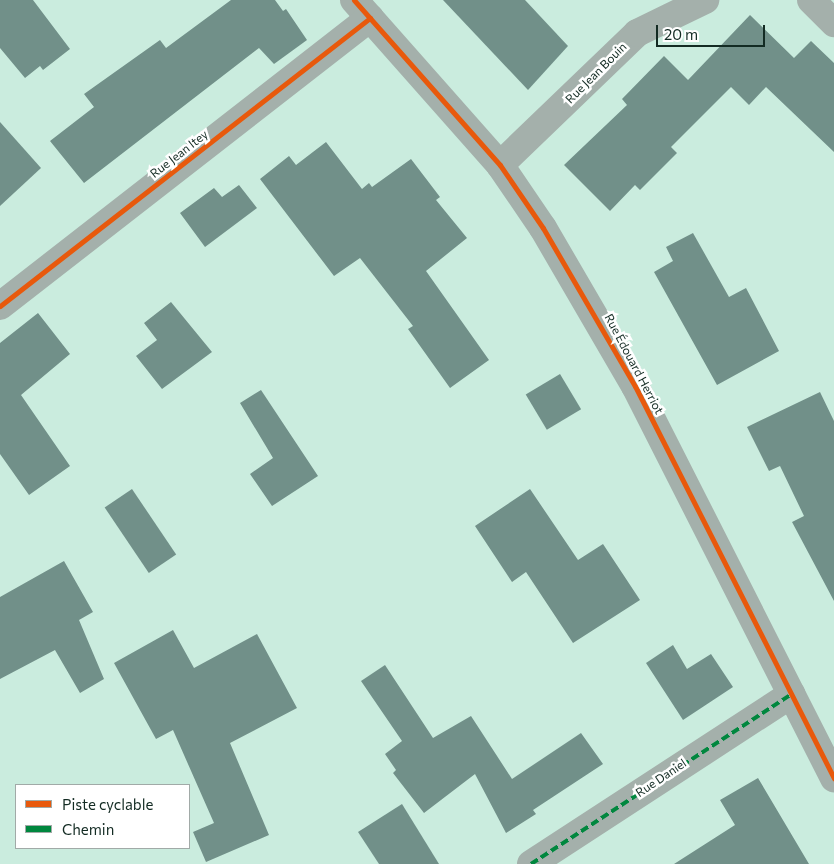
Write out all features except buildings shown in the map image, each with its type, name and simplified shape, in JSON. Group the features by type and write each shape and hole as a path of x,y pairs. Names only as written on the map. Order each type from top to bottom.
{"street":[{"name":"Rue Jean Bouin","path":"500,165 637,33 705,0"},
{"path":"811,0 834,23"},
{"name":"Rue Édouard Herriot","path":"362,9 500,165 544,228 600,321 834,778"},
{"name":"Rue Jean Itey","path":"0,306 362,9"},
{"name":"Rue Daniel","path":"531,864 792,694"}],"marked path":[{"path":"531,864 792,694"}],"cycle path":[{"path":"354,0 500,165 543,228 635,386 834,778"},
{"path":"0,306 370,18"}]}
